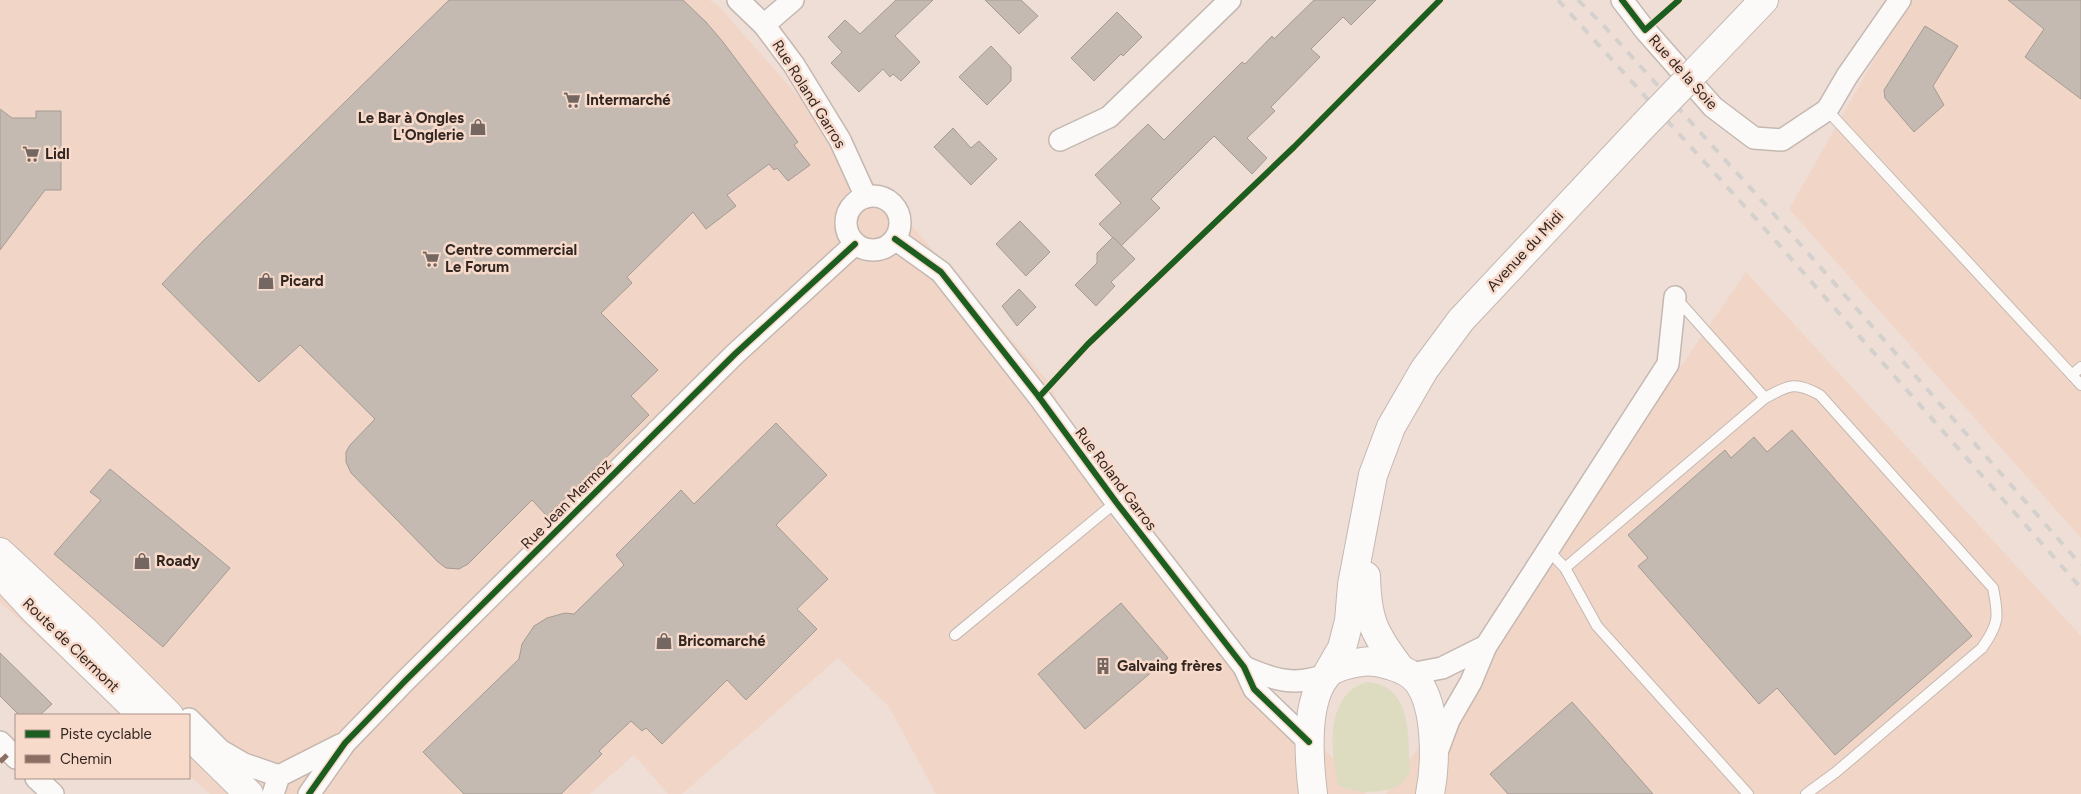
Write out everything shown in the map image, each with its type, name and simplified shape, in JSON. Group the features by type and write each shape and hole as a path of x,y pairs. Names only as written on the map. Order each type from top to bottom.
{"main road":[{"name":"Avenue du Midi","path":"1313,794 1309,742 1311,717 1317,694 1342,648 1349,621 1352,585 1373,476 1391,427 1424,370 1461,320 1764,0"},
{"name":"Avenue du Midi","path":"1360,547 1366,571 1366,600 1371,621 1379,641 1405,671 1418,682 1429,708 1434,758 1430,794"},
{"name":"Route de Clermont","path":"0,552 84,630 168,714"},
{"name":"Route de Clermont","path":"0,573 34,610 142,714"},
{"path":"1327,674 1343,666 1370,661 1405,671"},
{"path":"190,735 249,794"},
{"path":"190,762 222,794"}],"street":[{"name":"Rue Roland Garros","path":"738,0 764,25 794,66 840,140 866,197"},
{"path":"764,25 793,0"},
{"path":"1060,140 1109,117 1230,0"},
{"name":"Rue de la Soie","path":"1622,0 1713,107 1754,138 1782,140 1827,110"},
{"path":"1827,110 1847,76 1900,0"},
{"path":"866,197 879,197 891,203 898,214 900,227 895,239 887,247 876,250 864,249 855,244 848,234 845,223 848,211 855,202 866,197"},
{"name":"Rue Roland Garros","path":"895,239 941,272 1040,397 1116,502 1244,667 1254,689 1309,742"},
{"name":"Rue Jean Mermoz","path":"309,794 344,743 735,354 855,244"},
{"path":"1434,758 1449,720 1471,682 1486,646 1668,364 1675,297"},
{"name":"Route de Clermont","path":"84,630 141,673 184,714"},
{"path":"1405,671 1442,668 1486,646"},
{"path":"1244,667 1266,676 1296,682 1312,681 1327,674"},
{"path":"190,720 220,750 276,785"},
{"path":"0,742 15,757"},
{"name":"Rue Jean Mermoz","path":"276,785 344,743"},
{"path":"37,779 53,794"}],"lane":[{"path":"1827,110 2081,385"},
{"path":"1675,297 1765,398"},
{"path":"2072,375 2081,367"},
{"path":"1565,568 1765,398 1784,388 1804,385 1820,395 1992,588 1998,610 1995,630 1982,648 1836,772 1806,794"},
{"path":"955,634 1116,502"},
{"path":"1548,550 1565,568 1597,626 1748,794"}],"shaded area":[{"path":"0,0 709,0 718,5 1049,382 1113,521 1366,794 936,794 889,707 838,658 682,794 668,794 634,755 590,794 210,794 190,776 190,714 123,714 0,602"},
{"path":"1908,0 2081,0 2081,538 1789,209"},
{"path":"1746,272 2081,636 2081,794 1386,794"}],"green space":[{"path":"1367,682 1382,685 1393,693 1400,703 1408,729 1410,772 1400,785 1394,788 1369,792 1352,790 1338,785 1333,756 1334,725 1337,711 1344,698 1353,688"}],"building":[{"name":"Centre commercial Le Forum","path":"449,0 683,0 723,42 798,142 794,145 810,165 788,181 777,168 774,170 769,164 727,195 736,206 706,229 693,212 627,277 632,283 601,313 658,370 631,396 649,415 547,516 532,500 468,564 459,569 446,568 438,562 351,473 346,462 346,452 350,445 375,419 300,345 259,382 162,284 202,242"},
{"path":"896,0 933,0 895,36 920,62 901,81 893,74 890,77 883,69 859,92 831,63 842,52 828,37 845,20 860,34"},
{"path":"985,0 1021,0 1038,16 1019,34"},
{"path":"1314,0 1376,0 1351,25 1343,17 1311,49 1320,57 1271,107 1275,111 1247,138 1267,158 1252,174 1214,136 1151,199 1160,208 1121,246 1099,224 1121,203 1095,175 1148,124 1164,140 1242,62 1245,64 1272,36 1274,39"},
{"path":"2008,0 2081,0 2081,99 2025,57 2044,29"},
{"path":"1117,12 1142,37 1123,56 1121,54 1094,81 1071,58"},
{"path":"1925,26 1958,46 1933,86 1944,105 1914,132 1885,98 1884,90"},
{"path":"991,46 1011,67 1011,81 987,105 959,77"},
{"name":"Lidl","path":"0,109 12,118 36,118 36,111 61,111 61,190 45,190 0,250"},
{"path":"953,128 971,148 979,141 997,159 971,185 934,147"},
{"path":"1020,221 1050,252 1026,276 996,244"},
{"path":"1113,237 1135,259 1111,282 1115,286 1096,306 1075,285 1097,263 1097,253"},
{"path":"1019,289 1036,307 1017,326 1002,306"},
{"name":"Bricomarché","path":"776,423 827,475 776,525 828,579 797,609 817,629 746,700 727,680 662,744 646,728 642,731 631,721 599,751 602,754 561,794 464,794 423,752 519,659 522,644 534,626 547,618 565,613 574,614 624,565 616,555 681,490 694,504"},
{"path":"1792,430 1972,636 1835,755 1777,688 1759,704 1638,566 1648,558 1628,535 1725,450 1731,458 1754,437 1767,452"},
{"name":"Roady","path":"110,469 230,568 163,647 54,554 101,500 90,492"},
{"name":"Galvaing frères","path":"1121,603 1168,658 1085,729 1038,674"},
{"path":"0,653 52,704 41,714 18,714 0,696"},
{"path":"1572,702 1653,794 1508,794 1490,774"}],"railway":[{"path":"1558,0 1757,220 2081,588"},
{"path":"1578,0 1604,26 1765,204 2081,565"}],"marked path":[{"path":"0,762 10,752"}],"cycle path":[{"path":"1039,397 1088,344 1294,147 1440,0"},
{"path":"1622,0 1645,30 1679,0"},
{"path":"895,239 941,272 1039,397 1116,502 1244,667 1254,689 1309,742"},
{"path":"309,794 345,743 405,681 735,354 855,244"}],"place":[{"name":"Intermarché","path":"572,100"},
{"name":"Le Bar à Ongles L'Onglerie","path":"478,127"},
{"name":"Lidl","path":"31,154"},
{"name":"Centre commercial Le Forum","path":"431,259"},
{"name":"Picard","path":"266,281"},
{"name":"Roady","path":"142,561"},
{"name":"Bricomarché","path":"664,641"},
{"name":"Galvaing frères","path":"1103,666"}]}
